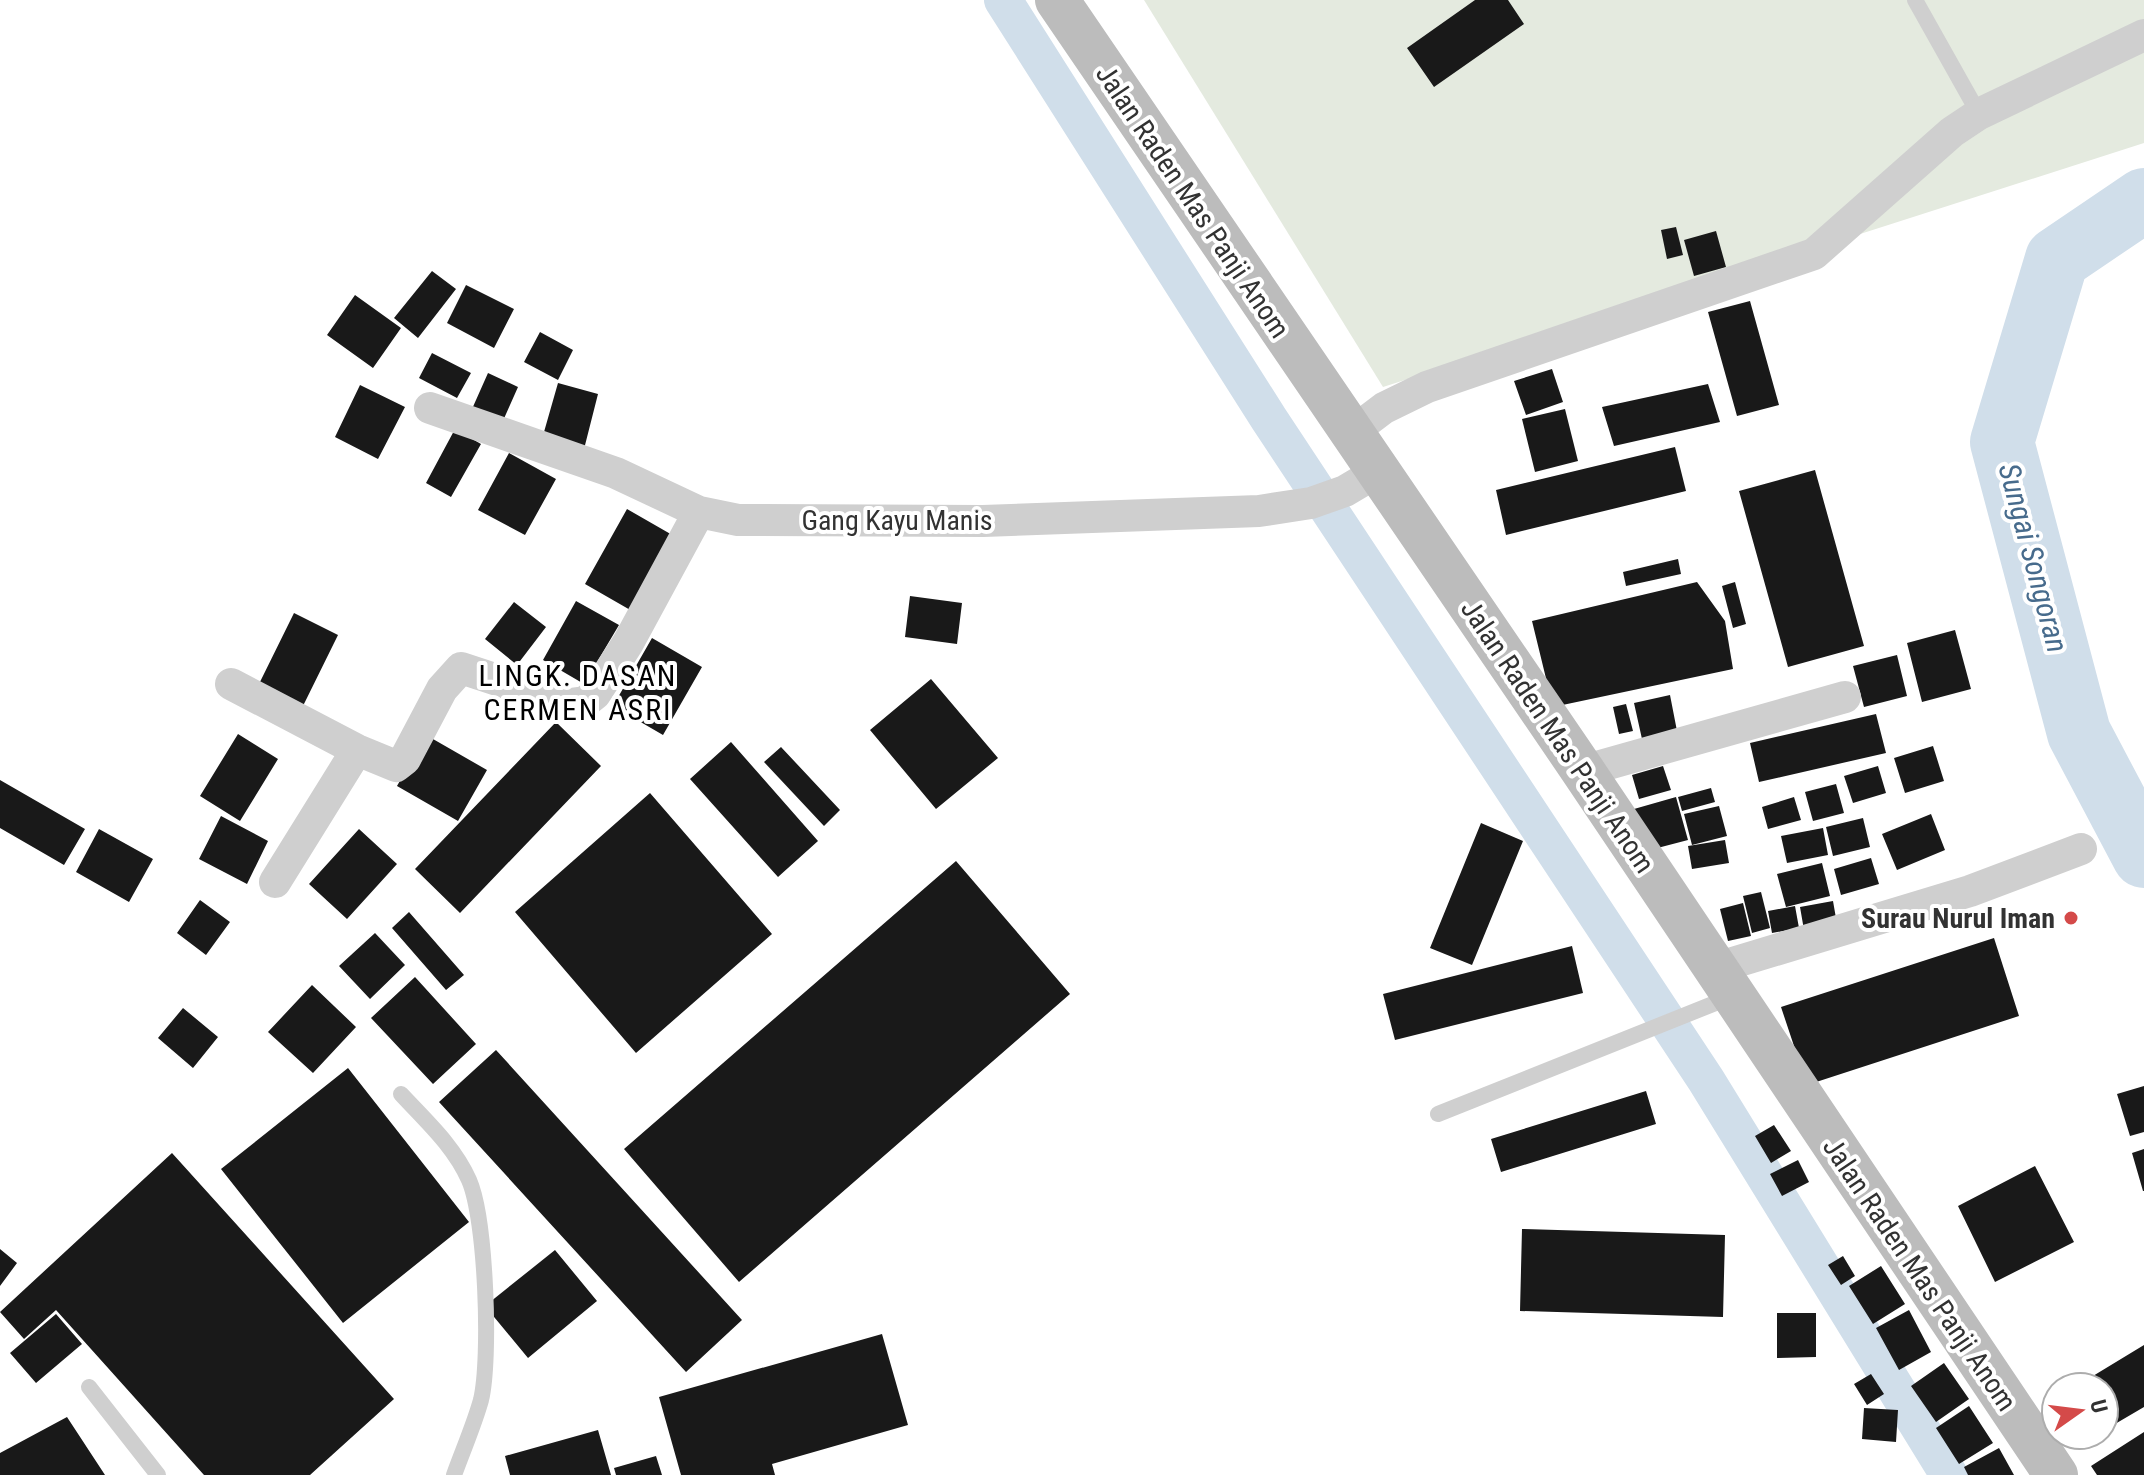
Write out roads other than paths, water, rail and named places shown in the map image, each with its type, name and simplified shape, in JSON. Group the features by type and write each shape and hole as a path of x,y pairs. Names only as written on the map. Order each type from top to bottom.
{"street":[{"name":"Jalan Raden Mas Panji Anom","path":"1057,0 1351,433 1361,482 1583,771 1718,991 2056,1475"},
{"path":"1351,433 1384,408 1427,387 1814,254 1952,132 1979,114 2144,35"},
{"name":"Gang Kayu Manis","path":"430,408 616,473 699,512 738,520 983,521 1259,511 1311,503 1361,482"},
{"path":"231,684 388,764 401,763 442,689 461,668 570,704 585,702 595,694 628,643 699,512"},
{"path":"1583,771 1845,697"},
{"path":"275,882 357,750"},
{"path":"1718,991 2081,849"}],"lane":[{"path":"1915,0 1979,114"},
{"path":"1438,1114 1645,1033 1718,991"},
{"path":"401,1094 453,1151 470,1182 478,1210 486,1356 481,1398 454,1475"},
{"path":"89,1387 158,1475"}],"waterway":[{"path":"1003,0 1269,419 1706,1080 1949,1475"},
{"name":"Sungai Songoran","path":"2144,200 2057,259 2002,442 2079,733 2144,856"}],"place":[{"name":"Surau Nurul Iman","path":"2071,918"}],"district":[{"name":"LINGK. DASAN CERMEN ASRI","path":"578,693"}]}
